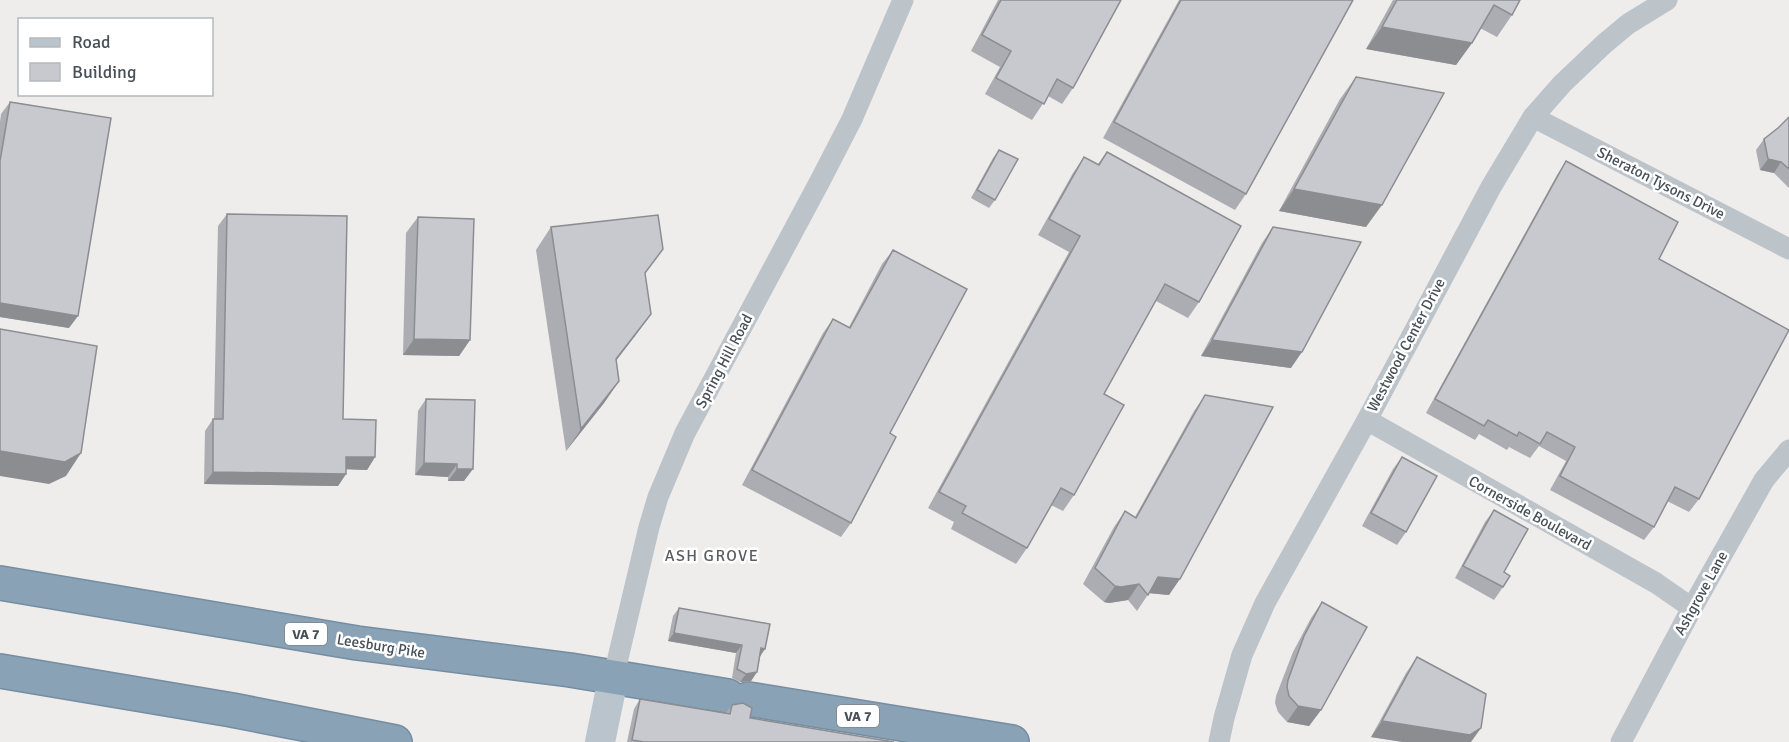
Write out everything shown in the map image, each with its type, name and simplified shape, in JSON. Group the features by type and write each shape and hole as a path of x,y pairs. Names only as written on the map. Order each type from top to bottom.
{"highway":[{"name":"Leesburg Pike","path":"0,583 369,644 570,670 614,679 817,709 1012,742"},
{"path":"0,671 232,710 395,742"}],"main road":[{"name":"Spring Hill Road","path":"600,742 614,679"}],"street":[{"name":"Spring Hill Road","path":"614,679 649,527 658,497 685,433 847,129 903,0"},
{"name":"Westwood Center Drive","path":"1219,742 1242,655 1265,603 1367,420 1485,197 1533,117 1562,84 1604,44 1628,24 1667,0"},
{"name":"Sheraton Tysons Drive","path":"1533,117 1789,249"},
{"name":"Cornerside Boulevard","path":"1367,420 1656,584 1692,608"},
{"name":"Ashgrove Lane","path":"1621,742 1692,608 1764,480 1789,450"}],"building":[{"path":"1001,0 1121,0 1073,88 1057,79 1044,104 996,78 1011,51 982,35"},
{"path":"1181,0 1353,0 1246,194 1114,122"},
{"path":"1397,0 1520,0 1512,15 1494,5 1472,43 1382,27"},
{"path":"1356,77 1444,93 1382,205 1294,189"},
{"path":"10,102 111,118 78,316 0,303 0,161"},
{"path":"1789,117 1789,169 1781,162 1768,159 1764,139"},
{"path":"999,150 1018,159 995,200 977,190"},
{"path":"1107,152 1241,226 1199,302 1165,284 1104,394 1124,405 1074,495 1061,488 1027,548 962,513 966,506 939,492 1080,236 1049,219 1084,157 1099,165"},
{"path":"1566,161 1678,222 1659,259 1789,330 1699,499 1675,487 1654,527 1560,476 1575,447 1547,432 1540,444 1519,432 1517,436 1488,420 1484,426 1435,399"},
{"path":"227,214 347,216 343,419 376,420 375,457 346,457 346,474 213,472 213,419 223,419"},
{"path":"658,215 663,249 645,273 651,314 616,359 619,381 581,429 551,227"},
{"path":"418,217 474,219 470,340 414,339"},
{"path":"1273,227 1361,242 1302,352 1212,340"},
{"path":"893,250 967,289 890,433 896,437 851,523 752,470 833,319 850,328"},
{"path":"0,329 97,346 81,453 65,462 0,451"},
{"path":"1205,395 1273,407 1180,579 1158,577 1148,595 1139,584 1115,586 1095,568 1125,511 1136,518"},
{"path":"426,399 475,400 473,469 457,469 457,464 424,463"},
{"path":"1402,457 1437,476 1406,532 1371,513"},
{"path":"1494,510 1528,529 1504,572 1510,576 1503,587 1463,566"},
{"path":"1322,602 1367,627 1321,710 1298,706 1289,696 1287,687 1304,636"},
{"path":"679,608 770,624 765,649 761,648 757,672 746,674 737,669 742,645 674,633"},
{"path":"1417,657 1486,694 1481,728 1470,735 1382,721"},
{"path":"640,699 730,714 732,705 743,703 752,708 750,718 894,742 644,742 632,740"}],"district":[{"name":"ASH GROVE","path":"712,555"}]}
